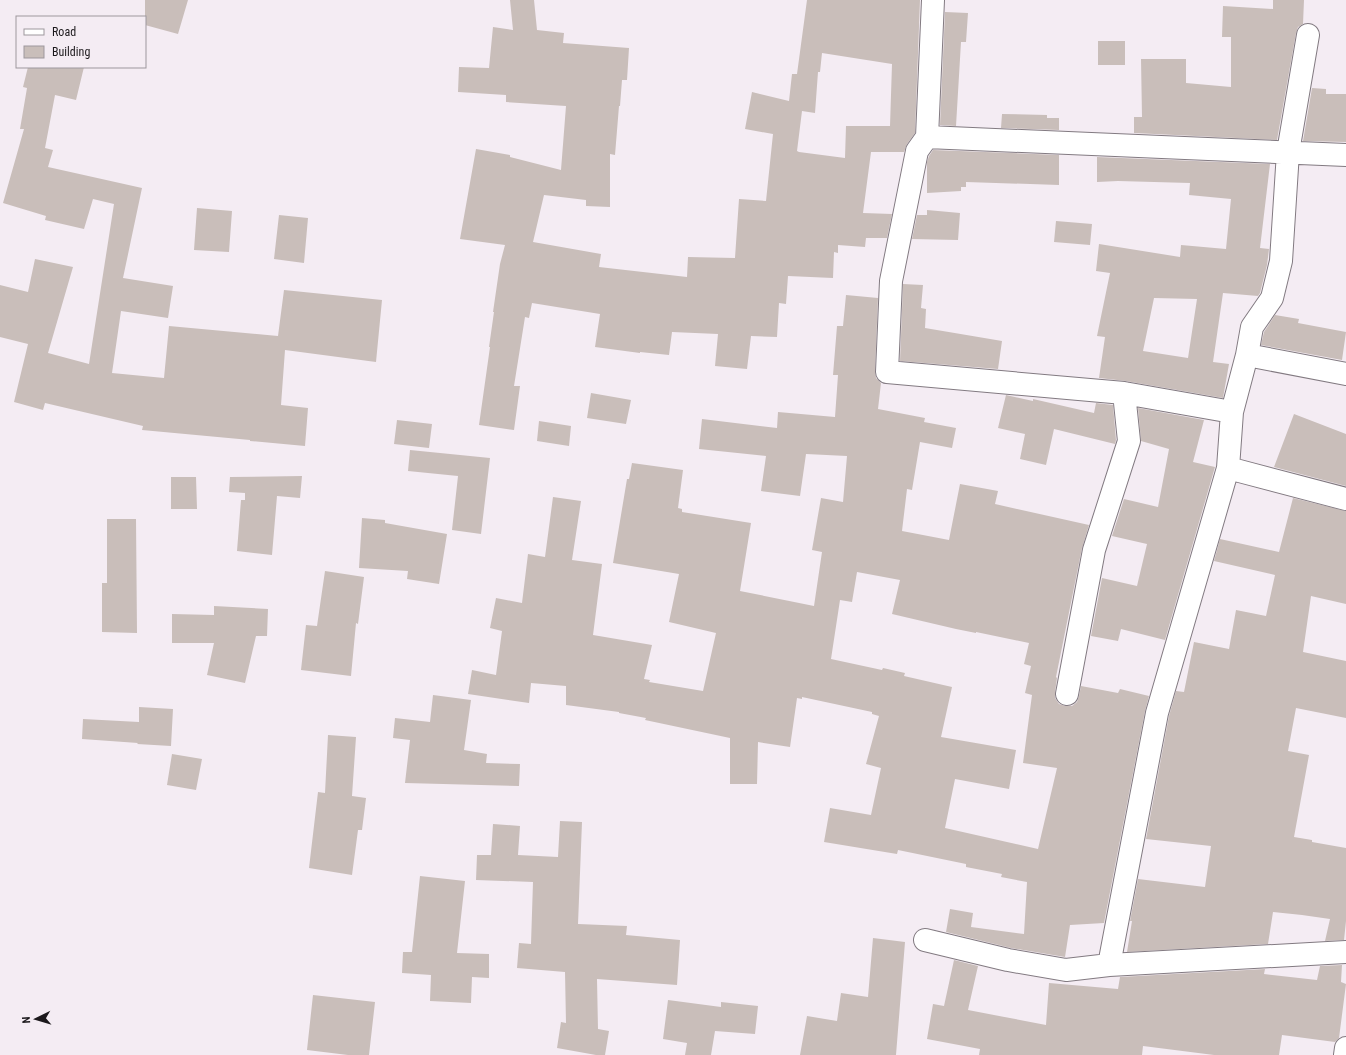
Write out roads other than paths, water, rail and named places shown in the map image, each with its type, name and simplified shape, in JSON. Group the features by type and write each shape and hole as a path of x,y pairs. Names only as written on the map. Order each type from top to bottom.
{"street":[{"path":"933,0 926,137 917,151 891,281 887,372 1124,393 1232,412"},
{"path":"1109,966 1157,713 1228,468 1232,412 1247,355 1252,327 1272,298 1281,261 1288,152 1308,35"},
{"path":"926,137 1346,155"},
{"path":"1247,355 1346,374"},
{"path":"1067,694 1094,550 1129,441 1124,393"},
{"path":"1228,468 1346,499"},
{"path":"925,940 1008,960 1066,970 1109,966 1346,952"},
{"path":"1345,1055 1346,1048"}]}
